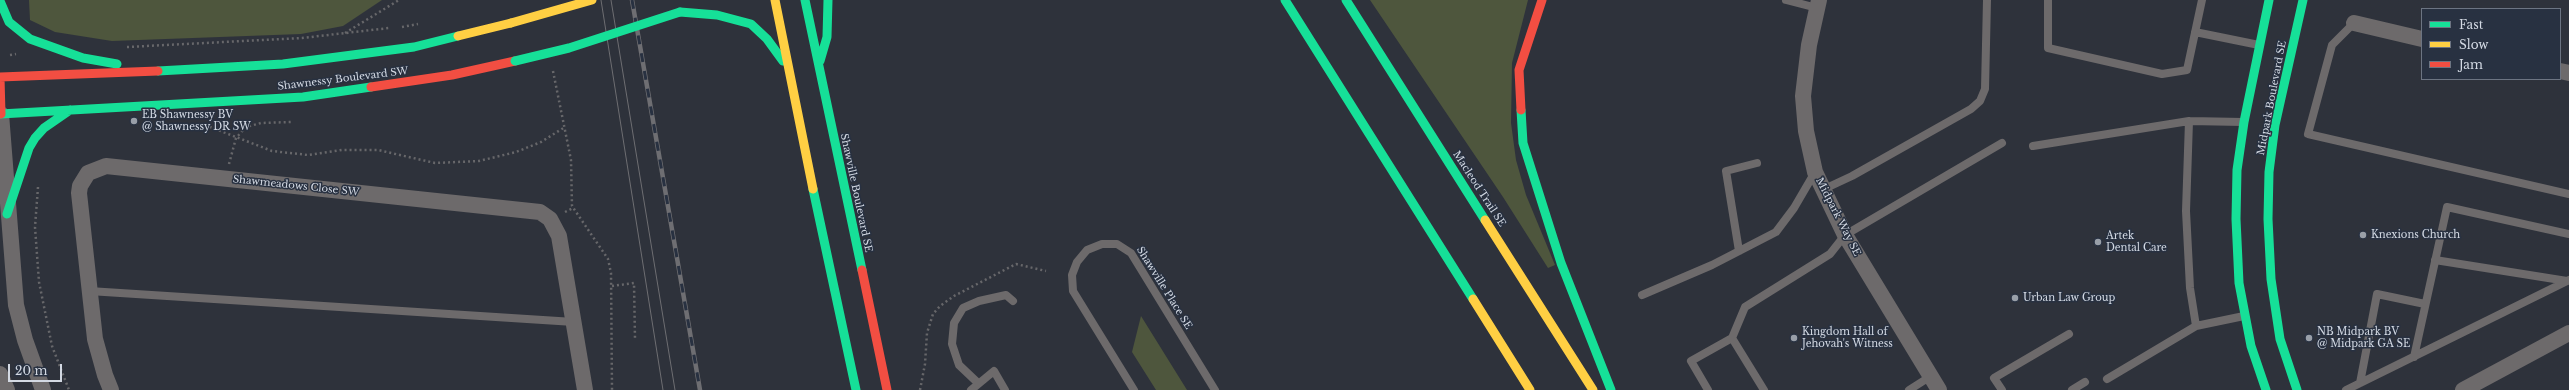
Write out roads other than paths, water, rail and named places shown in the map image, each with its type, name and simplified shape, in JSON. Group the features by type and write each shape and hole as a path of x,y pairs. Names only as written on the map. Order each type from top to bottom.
{"main road":[{"path":"1,114 0,77 164,72 283,64 414,47 511,23 592,0"},
{"path":"775,0 787,67 856,390"},
{"name":"Shawville Boulevard SE","path":"805,0 818,68 887,390"},
{"path":"818,68 827,37 828,0"},
{"path":"1285,0 1530,390"},
{"name":"Macleod Trail SE","path":"1346,0 1593,390"},
{"path":"1542,0 1519,70 1524,143 1561,263 1611,390"},
{"path":"2266,390 2251,346 2239,283 2236,219 2237,170 2244,122 2269,0"},
{"name":"Midpark Boulevard SE","path":"2297,390 2280,339 2268,244 2268,219 2269,172 2276,125 2303,0"},
{"path":"0,1 9,22 30,39 83,58 164,72"},
{"path":"680,12 698,3"},
{"path":"680,12 716,15 751,24 768,39 787,67"},
{"name":"Shawnessy Boulevard SW","path":"1,114 303,97 452,75 569,48 680,12"},
{"path":"7,214 29,148 35,138 44,128 70,110"}],"street":[{"name":"Midpark Way SE","path":"1818,4 1809,45 1803,96 1806,131 1815,172 1822,190 1845,236 1935,383"},
{"path":"2354,23 2421,39"},
{"path":"1,114 7,214 16,305 24,340 43,390"},
{"name":"Shawmeadows Close SW","path":"111,390 99,357 89,291 79,193 80,186 88,173 106,166 540,212 550,219 559,236 585,390"},
{"path":"2473,387 2569,333"},
{"path":"0,374 7,390"}],"lane":[{"path":"1786,0 1818,4"},
{"path":"1822,190 1852,176 1971,109 1980,101 1985,89 1987,0"},
{"path":"2048,0 2048,48 2162,74 2187,70 2202,0"},
{"path":"2354,23 2332,44 2308,134 2569,194"},
{"path":"2195,32 2260,45"},
{"path":"2033,146 2189,120 2244,122"},
{"path":"2189,120 2186,249 2196,326"},
{"path":"1708,390 1691,361 1732,338 1745,307 1830,254 1845,236 2002,143"},
{"path":"1739,251 1726,171 1757,163"},
{"path":"1642,295 1739,251 1776,232 1794,208 1815,172"},
{"path":"2414,357 2447,207 2569,234"},
{"name":"Shawville Place SE","path":"1131,389 1073,291 1072,275 1076,262 1087,250 1102,244 1117,244 1131,253 1215,390"},
{"path":"2435,260 2568,280"},
{"path":"2346,390 2568,280"},
{"path":"89,291 574,322"},
{"path":"2360,383 2377,294 2425,304"},
{"path":"978,383 959,365 952,344 954,323 963,308 979,301 1006,295 1012,301"},
{"path":"2107,379 2196,326 2245,316"},
{"path":"2002,390 1994,378 2069,334"},
{"path":"1732,338 1764,390"},
{"path":"971,390 994,371 1005,390"},
{"path":"2072,390 2085,382"},
{"path":"1909,390 1935,383"}],"tram line":[{"path":"601,0 663,390"},
{"path":"611,0 675,390"}],"railway":[{"path":"632,0 700,390"}],"place":[{"name":"EB Shawnessy BV @ Shawnessy DR SW","path":"134,121"},
{"name":"Knexions Church","path":"2363,235"},
{"name":"Artek Dental Care","path":"2098,242"},
{"name":"Urban Law Group","path":"2015,298"},
{"name":"Kingdom Hall of Jehovah's Witness","path":"1794,338"},
{"name":"NB Midpark BV @ Midpark GA SE","path":"2309,338"}]}
